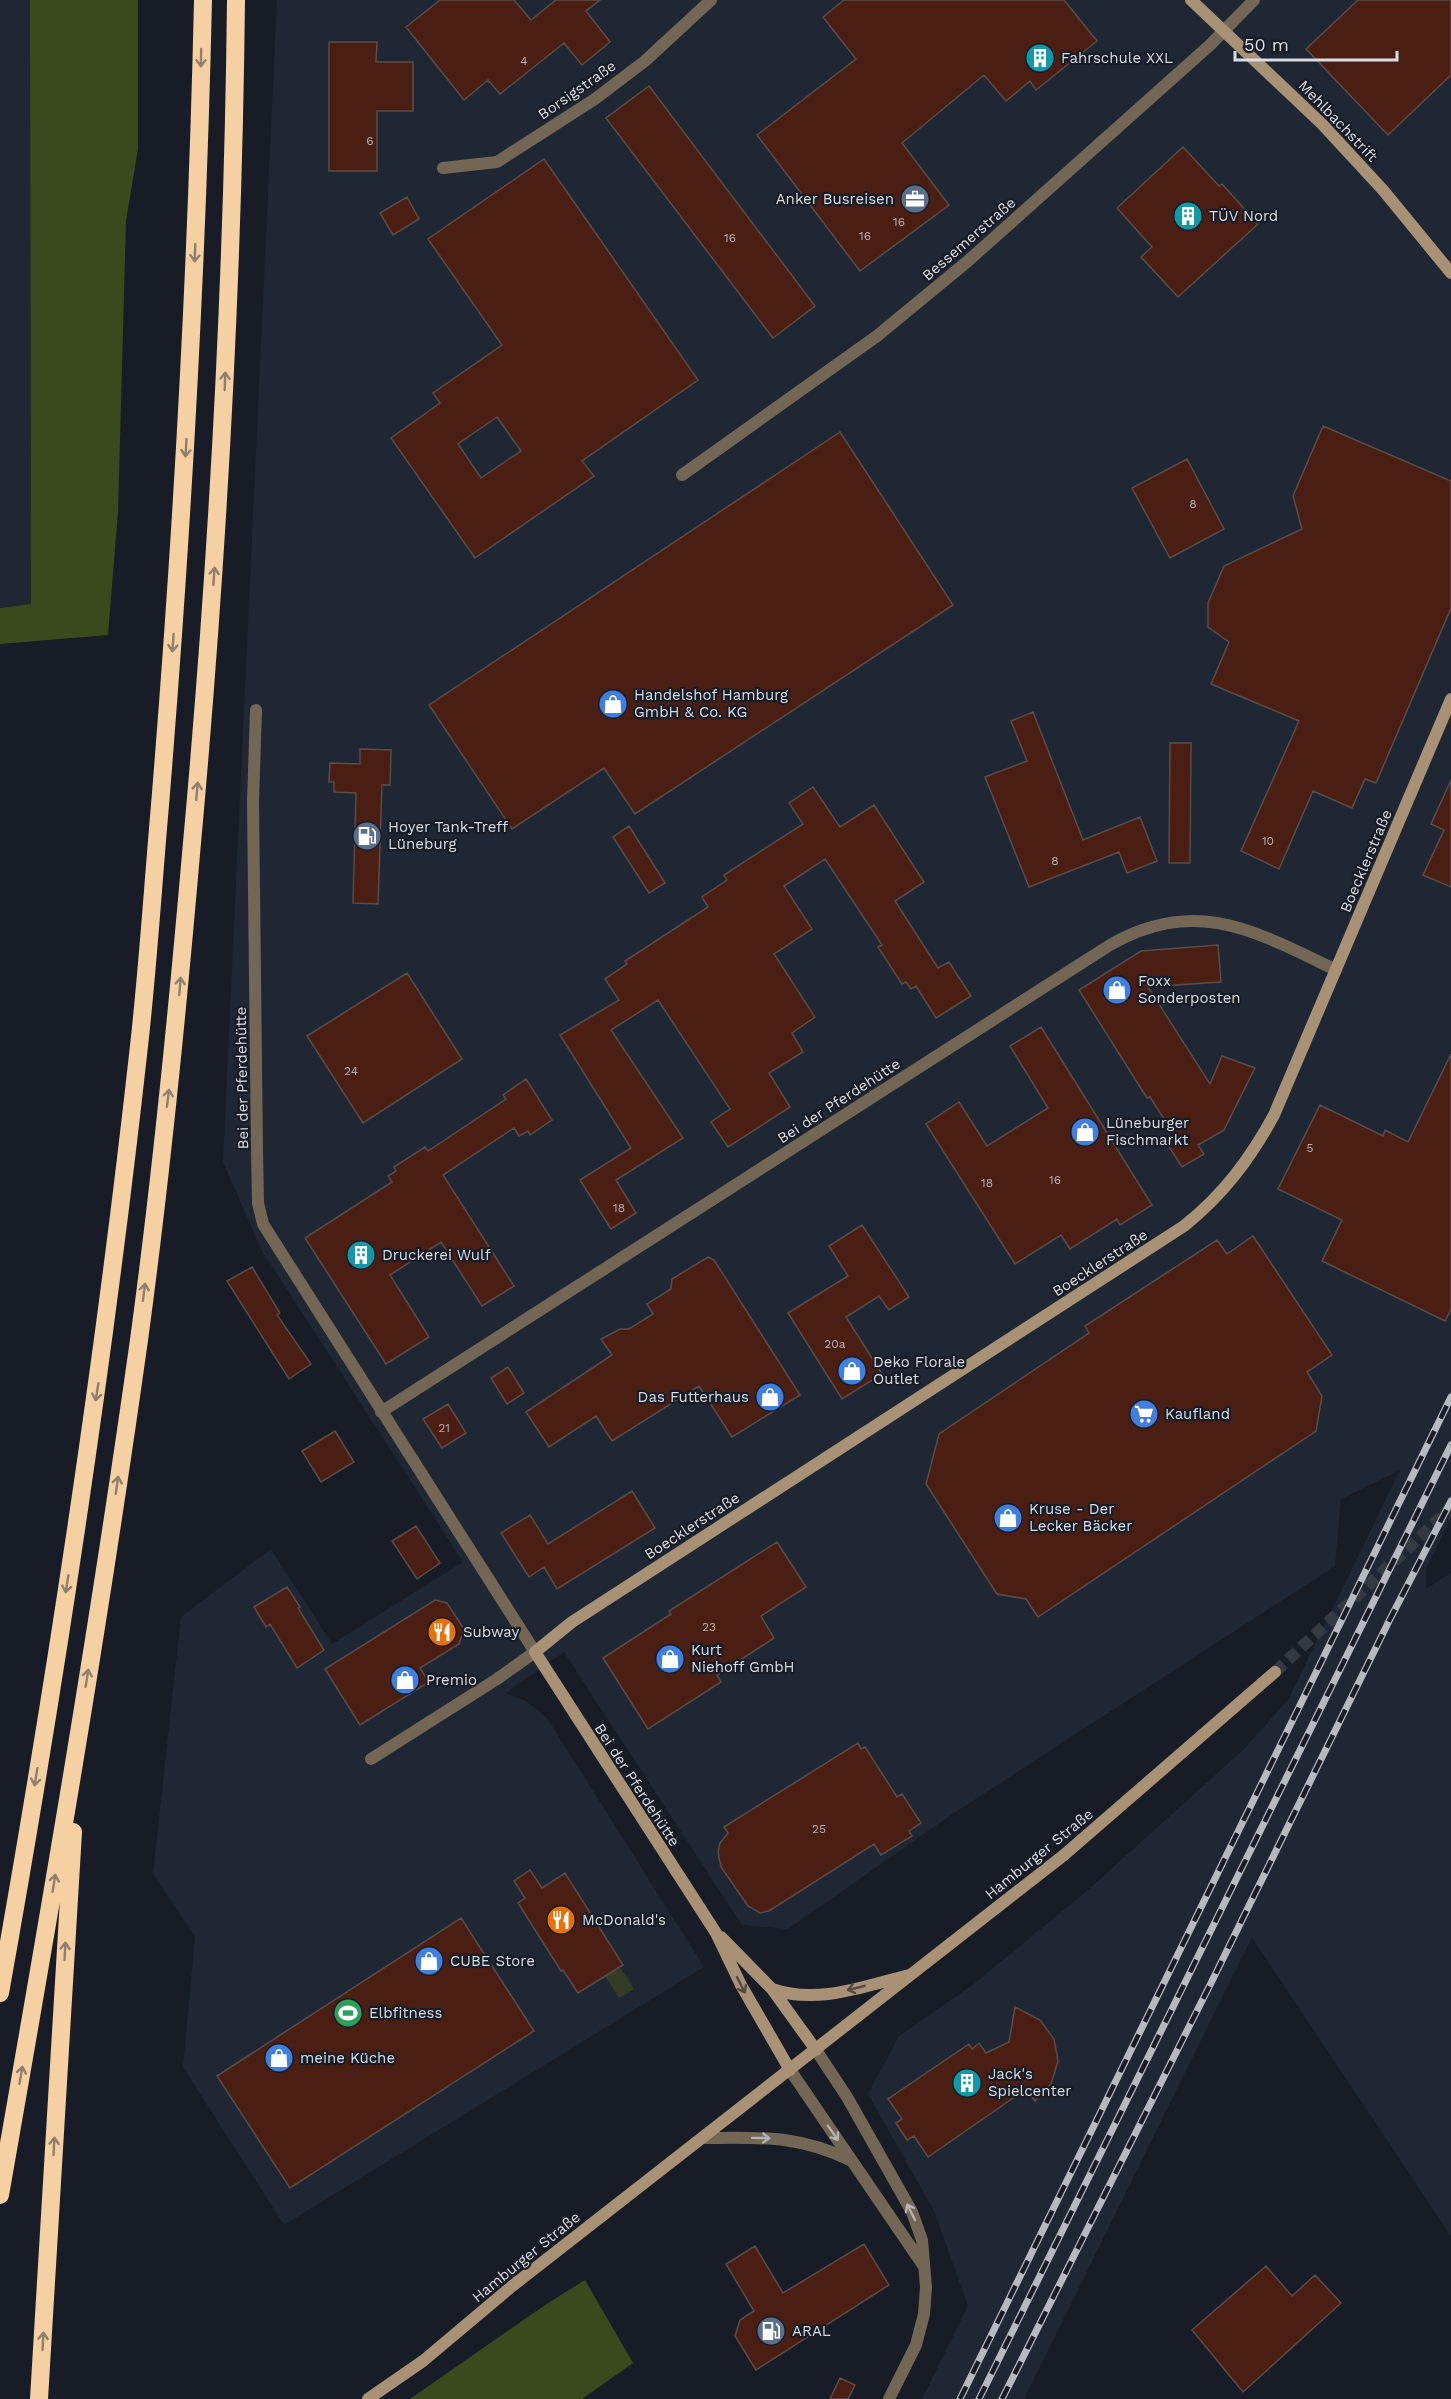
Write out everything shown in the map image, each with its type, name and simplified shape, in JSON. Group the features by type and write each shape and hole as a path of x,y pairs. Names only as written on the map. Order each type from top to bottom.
{"highway":[{"path":"0,1993 105,1334 140,1040 179,559 193,302 202,0"},
{"path":"0,2195 78,1736 139,1338 178,1009 203,721 225,401 235,130 236,0"},
{"path":"39,2399 78,1736"},
{"path":"0,1955 11,1929"}],"street":[{"name":"Borsigstraße","path":"442,168 497,162 595,99 645,61 711,0"},
{"name":"Mehlbachstrift","path":"1191,0 1307,109 1383,189 1451,273"},
{"name":"Bessemerstraße","path":"682,475 867,344 968,261 1224,32 1254,0"},
{"name":"Boecklerstraße","path":"535,1652 572,1622 1174,1233 1203,1211 1237,1174 1263,1135 1451,699"},
{"name":"Bei der Pferdehütte","path":"256,710 254,802 258,1203 263,1224 716,1933 741,1985 790,2070"},
{"name":"Bei der Pferdehütte","path":"381,1412 1124,937 1155,925 1175,921 1221,923 1274,940 1336,970"},
{"path":"371,1760 535,1652"},
{"name":"Hamburger Straße","path":"368,2399 423,2361 520,2280 1064,1855 1275,1672"},
{"name":"Bei der Pferdehütte","path":"716,1933 772,1989 816,2050"},
{"path":"772,1989 797,1995 832,1994 913,1974"},
{"path":"816,2050 848,2097 912,2212 922,2240 927,2301 921,2330 890,2399"},
{"path":"790,2070 926,2268"},
{"path":"702,2138 786,2139 825,2148 852,2161"}],"shaded area":[{"path":"0,0 30,0 31,604 0,608"},
{"path":"277,0 1451,0 1451,1518 1426,1569 1426,1589 1451,1573 1451,2236 1252,1937 1024,2399 922,2399 968,2306 934,2211 868,2094 899,2036 974,1984 1089,1889 1243,1750 1288,1700 1400,1470 1341,1499 1335,1566 951,1815 788,1929 742,1925 564,1652 506,1693 526,1701 547,1718 704,1967 284,2225 183,2067 195,1937 153,1874 181,1617 271,1549 332,1644 463,1562 261,1249 223,1162"}],"green space":[{"path":"30,0 138,0 138,149 126,221 118,512 108,635 0,644 0,608 31,604"},
{"path":"618,1964 634,1989 619,1998 603,1973"},
{"path":"585,2280 633,2363 582,2399 410,2399 545,2305"}],"building":[{"path":"440,0 514,0 531,20 556,0 600,0 586,11 610,42 582,65 564,43 500,94 488,80 464,100 406,27"},
{"path":"844,0 1064,0 1097,41 1036,90 1030,81 1006,101 984,75 902,143 949,205 860,271 757,135 856,59 823,17"},
{"path":"1358,0 1451,0 1451,75 1388,135 1306,49"},
{"path":"329,42 377,42 376,62 413,62 413,111 377,111 377,171 329,171"},
{"path":"649,86 815,306 773,338 606,118"},
{"name":"TÜV Nord","path":"1183,147 1219,186 1222,184 1258,224 1178,297 1141,257 1152,247 1117,208"},
{"path":"544,159 698,380 582,461 594,476 475,558 391,438 440,403 433,393 502,345 428,239","holes":["497,417 521,451 481,478 458,444"]},
{"path":"407,197 419,219 393,235 380,213"},
{"path":"1323,426 1451,481 1451,608 1376,783 1365,779 1352,808 1313,791 1279,869 1241,851 1299,721 1211,684 1229,642 1208,627 1208,603 1224,566 1302,529 1293,496"},
{"path":"840,432 953,605 635,814 604,768 512,829 429,705"},
{"path":"1187,459 1224,529 1170,558 1132,488"},
{"path":"1033,712 1083,840 1140,817 1157,861 1127,873 1119,852 1029,887 985,777 1027,761 1011,721"},
{"path":"1170,743 1191,743 1190,863 1169,863"},
{"path":"360,749 391,750 390,785 382,785 378,904 353,903 356,793 334,792 334,782 329,782 330,763 360,764"},
{"path":"1451,780 1451,887 1423,875 1444,830 1431,824"},
{"path":"813,787 840,827 874,805 924,882 895,901 938,968 949,962 971,996 936,1018 916,986 911,989 906,982 902,984 878,947 882,945 825,859 784,886 812,929 774,954 815,1017 792,1033 803,1052 769,1073 790,1107 728,1147 711,1122 730,1109 658,1000 611,1030 683,1138 616,1180 636,1213 611,1229 580,1180 631,1148 560,1035 619,1000 605,979 627,964 625,961 708,907 702,897 727,880 724,875 803,824 789,803"},
{"path":"629,826 665,883 649,893 613,837"},
{"path":"1218,945 1221,982 1148,987 1210,1084 1222,1056 1255,1068 1224,1130 1198,1145 1204,1154 1182,1167 1166,1142 1175,1136 1150,1097 1147,1098 1079,990 1141,951"},
{"path":"407,973 462,1059 363,1123 307,1036"},
{"path":"1041,1027 1152,1205 1120,1225 1117,1219 1070,1249 1061,1235 1015,1264 926,1124 959,1102 987,1146 1048,1108 1010,1046"},
{"path":"1451,1054 1451,1309 1445,1321 1322,1261 1342,1220 1278,1189 1320,1105 1383,1136 1385,1130 1408,1142"},
{"name":"Druckerei Wulf","path":"526,1079 552,1120 530,1135 528,1131 519,1136 514,1128 443,1175 514,1286 482,1306 441,1242 390,1275 429,1337 386,1364 305,1238 392,1182 388,1176 396,1171 394,1167 425,1147 428,1151 506,1099 503,1095"},
{"path":"862,1225 909,1297 889,1310 879,1296 846,1317 882,1374 842,1399 788,1313 848,1276 829,1246"},
{"name":"Kaufland","path":"1253,1236 1332,1355 1307,1372 1322,1396 1316,1431 1038,1617 1026,1599 997,1594 926,1484 939,1434 1089,1333 1085,1326 1217,1240 1227,1254"},
{"path":"708,1257 714,1260 800,1395 732,1437 699,1386 612,1441 596,1416 549,1447 526,1412 612,1355 601,1339 620,1329 629,1329 653,1314 647,1304 671,1289 672,1279"},
{"path":"252,1267 280,1313 277,1315 311,1364 289,1379 227,1281"},
{"path":"508,1367 524,1393 507,1404 491,1378"},
{"path":"448,1404 466,1433 442,1448 423,1419"},
{"path":"335,1431 354,1462 321,1482 302,1451"},
{"path":"632,1491 655,1528 557,1589 544,1567 529,1577 501,1533 530,1515 548,1544"},
{"path":"416,1526 440,1563 417,1579 392,1541"},
{"path":"777,1542 806,1587 761,1616 774,1638 717,1675 721,1682 648,1729 603,1658 671,1614 669,1611"},
{"path":"287,1587 324,1650 297,1668 270,1624 266,1627 254,1607"},
{"path":"435,1600 447,1603 464,1629 459,1644 420,1668 429,1682 360,1725 325,1669"},
{"path":"858,1743 861,1749 865,1747 897,1797 902,1794 921,1823 909,1831 912,1836 881,1855 874,1844 769,1911 760,1913 748,1906 721,1867 718,1852 720,1843 728,1833 724,1827"},
{"path":"530,1870 542,1888 565,1873 623,1965 578,1993 563,1970 561,1971 518,1903 525,1898 514,1881"},
{"path":"461,1918 534,2031 290,2188 217,2076"},
{"name":"Jack's Spielcenter","path":"1015,2007 1040,2020 1054,2039 1058,2061 1051,2084 1035,2101 1026,2089 928,2157 914,2136 907,2140 896,2123 902,2119 888,2099 969,2044 972,2049 979,2043 986,2053 1009,2042"},
{"path":"864,2244 889,2285 756,2370 735,2336 740,2320 754,2311 726,2264 755,2246 783,2293"},
{"path":"1266,2266 1292,2296 1315,2275 1341,2303 1243,2392 1192,2330"},
{"name":"ARAL","path":"840,2378 855,2385 848,2399 830,2399"}],"tunnel":[{"path":"1275,1672 1451,1508"}],"railway":[{"path":"960,2399 1451,1397"},
{"path":"979,2399 1451,1445"},
{"path":"1002,2399 1451,1501"}],"place":[{"name":"Fahrschule XXL","path":"1040,58"},
{"name":"Anker Busreisen","path":"915,199"},
{"name":"TÜV Nord","path":"1188,216"},
{"name":"Handelshof Hamburg GmbH & Co. KG","path":"613,704"},
{"name":"Hoyer Tank-Treff Lüneburg","path":"367,836"},
{"name":"Foxx Sonderposten","path":"1117,990"},
{"name":"Lüneburger Fischmarkt","path":"1085,1132"},
{"name":"Druckerei Wulf","path":"361,1255"},
{"name":"Deko Florale Outlet","path":"852,1371"},
{"name":"Das Futterhaus","path":"770,1397"},
{"name":"Kaufland","path":"1144,1414"},
{"name":"Kruse - Der Lecker Bäcker","path":"1008,1518"},
{"name":"Subway","path":"442,1632"},
{"name":"Kurt Niehoff GmbH","path":"670,1659"},
{"name":"Premio","path":"405,1680"},
{"name":"McDonald's","path":"561,1920"},
{"name":"CUBE Store","path":"429,1961"},
{"name":"Elbfitness","path":"348,2013"},
{"name":"meine Küche","path":"279,2058"},
{"name":"Jack's Spielcenter","path":"967,2083"},
{"name":"ARAL","path":"771,2331"}]}
